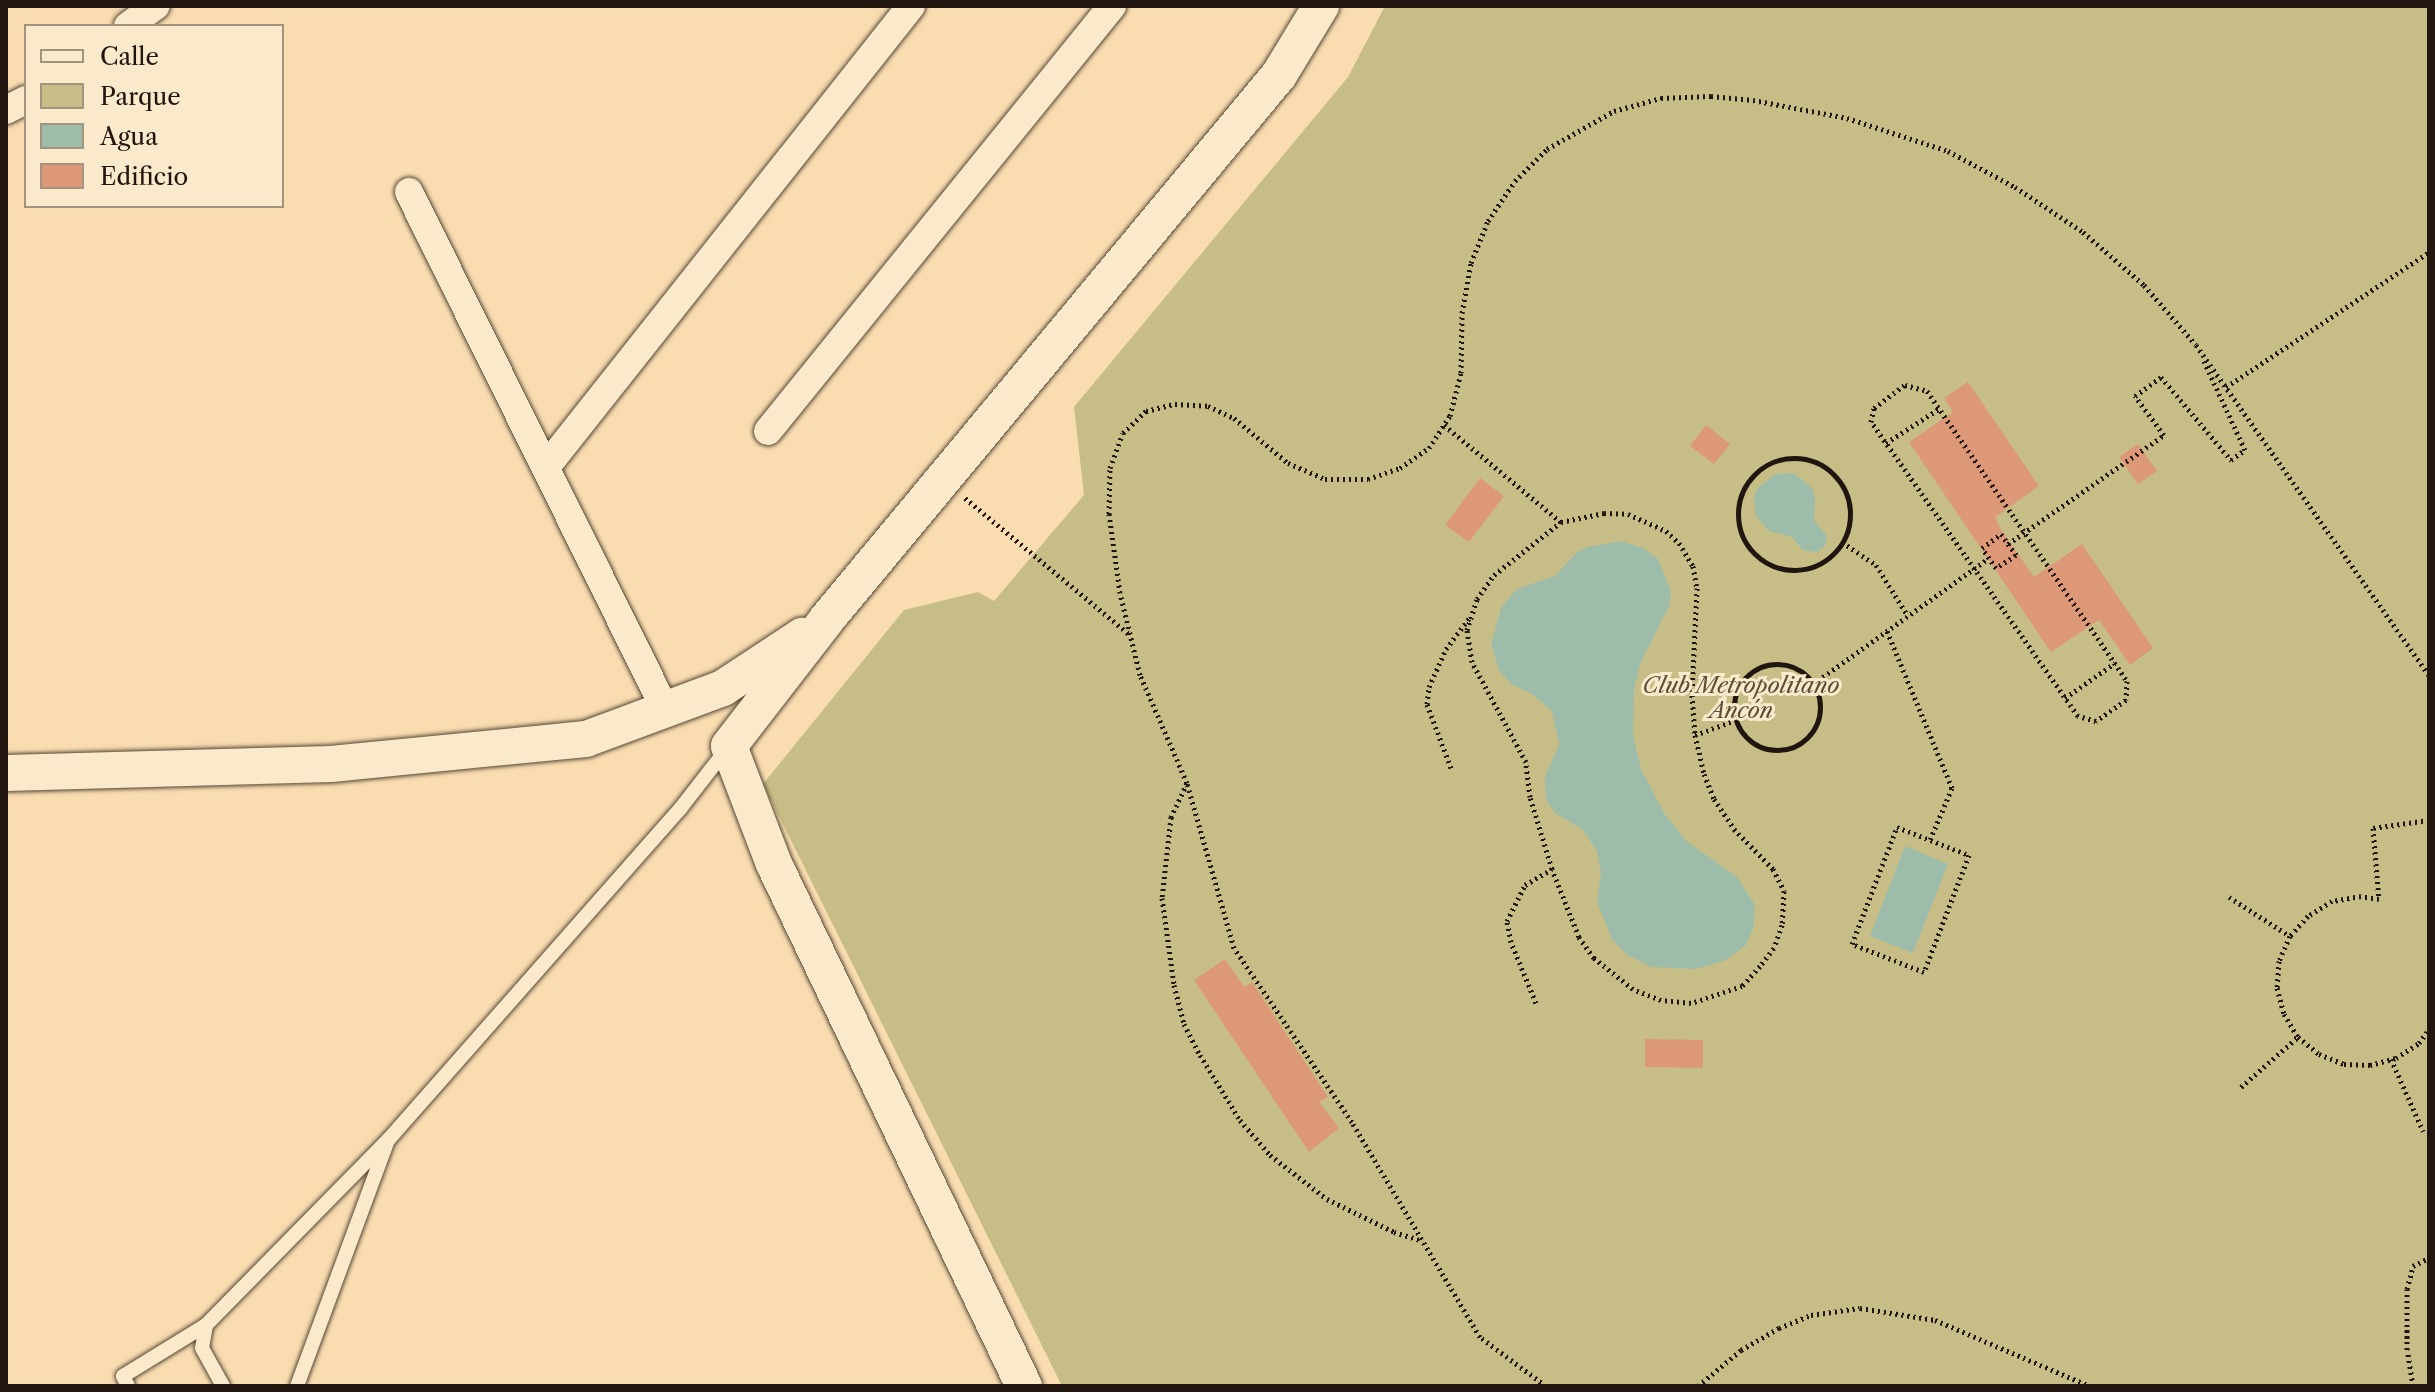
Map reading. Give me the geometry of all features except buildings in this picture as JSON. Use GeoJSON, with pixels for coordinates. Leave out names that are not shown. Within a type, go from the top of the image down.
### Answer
{"type":"FeatureCollection","features":[{"type":"Feature","properties":{"kind":"street"},"geometry":{"type":"LineString","coordinates":[[131,24],[156,6]]}},
{"type":"Feature","properties":{"kind":"street"},"geometry":{"type":"LineString","coordinates":[[546,467],[911,6]]}},
{"type":"Feature","properties":{"kind":"street"},"geometry":{"type":"LineString","coordinates":[[768,431],[1112,6]]}},
{"type":"Feature","properties":{"kind":"street"},"geometry":{"type":"LineString","coordinates":[[1024,1386],[774,864],[729,746],[827,619],[1279,75],[1321,6]]}},
{"type":"Feature","properties":{"kind":"street"},"geometry":{"type":"LineString","coordinates":[[6,110],[24,101]]}},
{"type":"Feature","properties":{"kind":"street"},"geometry":{"type":"LineString","coordinates":[[409,192],[665,709]]}},
{"type":"Feature","properties":{"kind":"street"},"geometry":{"type":"LineString","coordinates":[[6,773],[331,764],[586,739],[723,688],[827,619]]}},
{"type":"Feature","properties":{"kind":"lane"},"geometry":{"type":"LineString","coordinates":[[128,1386],[123,1376],[206,1325],[389,1139],[680,809],[729,746]]}},
{"type":"Feature","properties":{"kind":"lane"},"geometry":{"type":"LineString","coordinates":[[297,1386],[389,1139]]}},
{"type":"Feature","properties":{"kind":"lane"},"geometry":{"type":"LineString","coordinates":[[206,1325],[202,1348],[223,1386]]}},
{"type":"Feature","properties":{"kind":"path"},"geometry":{"type":"LineString","coordinates":[[1546,1386],[1480,1337],[1352,1122],[1234,948],[1187,783],[1140,675],[1120,593],[1109,514],[1110,468],[1123,433],[1146,411],[1175,404],[1208,406],[1234,418],[1288,463],[1325,479],[1368,479],[1400,468],[1429,448],[1450,416],[1461,373],[1462,313],[1471,263],[1488,221],[1508,191],[1547,149],[1614,111],[1661,98],[1711,96],[1753,100],[1847,118],[1948,151],[2015,187],[2083,232],[2169,311],[2429,675]]}},
{"type":"Feature","properties":{"kind":"path"},"geometry":{"type":"LineString","coordinates":[[2226,387],[2429,252]]}},
{"type":"Feature","properties":{"kind":"path"},"geometry":{"type":"LineString","coordinates":[[2008,544],[2164,435],[2135,396],[2161,377],[2231,460],[2245,450],[2198,348]]}},
{"type":"Feature","properties":{"kind":"path"},"geometry":{"type":"LineString","coordinates":[[1905,385],[1927,391],[1939,409],[2115,663],[2129,688],[2123,703],[2090,722],[2078,716],[2065,698],[1870,416],[1879,402],[1905,385]]}},
{"type":"Feature","properties":{"kind":"path"},"geometry":{"type":"LineString","coordinates":[[1886,443],[1939,409]]}},
{"type":"Feature","properties":{"kind":"path"},"geometry":{"type":"LineString","coordinates":[[1444,425],[1561,522]]}},
{"type":"Feature","properties":{"kind":"path"},"geometry":{"type":"LineString","coordinates":[[1790,458],[1810,460],[1827,469],[1840,483],[1848,500],[1850,520],[1842,542],[1833,555],[1819,565],[1801,570],[1767,564],[1743,539],[1739,504],[1745,488],[1756,474],[1772,463],[1790,458]]}},
{"type":"Feature","properties":{"kind":"path"},"geometry":{"type":"LineString","coordinates":[[943,480],[1131,636]]}},
{"type":"Feature","properties":{"kind":"path"},"geometry":{"type":"LineString","coordinates":[[1628,514],[1657,526],[1679,543],[1693,566],[1697,588],[1692,695],[1695,735],[1714,799],[1734,829],[1773,869],[1784,891],[1782,925],[1774,948],[1742,986],[1691,1003],[1661,1000],[1633,989],[1594,958],[1579,937],[1552,869],[1530,797],[1526,762],[1472,662],[1467,630],[1477,599],[1494,575],[1561,522],[1581,516],[1628,514]]}},
{"type":"Feature","properties":{"kind":"path"},"geometry":{"type":"LineString","coordinates":[[2001,534],[2016,555],[1996,568],[1989,558],[1982,548],[2001,534]]}},
{"type":"Feature","properties":{"kind":"path"},"geometry":{"type":"LineString","coordinates":[[1842,542],[1876,565],[1908,616]]}},
{"type":"Feature","properties":{"kind":"path"},"geometry":{"type":"LineString","coordinates":[[1813,684],[1989,558]]}},
{"type":"Feature","properties":{"kind":"path"},"geometry":{"type":"LineString","coordinates":[[1451,768],[1427,704],[1429,687],[1446,649],[1473,613]]}},
{"type":"Feature","properties":{"kind":"path"},"geometry":{"type":"LineString","coordinates":[[1887,631],[1952,788],[1930,840]]}},
{"type":"Feature","properties":{"kind":"path"},"geometry":{"type":"LineString","coordinates":[[2065,698],[2115,663]]}},
{"type":"Feature","properties":{"kind":"path"},"geometry":{"type":"LineString","coordinates":[[1782,664],[1795,668],[1813,684],[1820,701],[1814,728],[1793,747],[1765,748],[1752,742],[1736,720],[1737,692],[1755,670],[1782,664]]}},
{"type":"Feature","properties":{"kind":"path"},"geometry":{"type":"LineString","coordinates":[[1695,735],[1736,720]]}},
{"type":"Feature","properties":{"kind":"path"},"geometry":{"type":"LineString","coordinates":[[1187,783],[1171,817],[1162,898],[1174,985],[1184,1024],[1194,1044],[1240,1120],[1270,1155],[1327,1199],[1380,1226],[1424,1242]]}},
{"type":"Feature","properties":{"kind":"path"},"geometry":{"type":"LineString","coordinates":[[2429,820],[2373,828],[2379,899],[2361,896],[2332,901],[2308,916],[2290,936],[2279,961],[2277,988],[2284,1014],[2298,1037],[2319,1054],[2344,1064],[2370,1065],[2391,1059],[2419,1043],[2429,1029]]}},
{"type":"Feature","properties":{"kind":"path"},"geometry":{"type":"LineString","coordinates":[[1897,827],[1930,840],[1969,855],[1924,972],[1852,944],[1897,827]]}},
{"type":"Feature","properties":{"kind":"path"},"geometry":{"type":"LineString","coordinates":[[1536,1003],[1511,942],[1507,921],[1525,885],[1552,869]]}},
{"type":"Feature","properties":{"kind":"path"},"geometry":{"type":"LineString","coordinates":[[2229,897],[2290,936]]}},
{"type":"Feature","properties":{"kind":"path"},"geometry":{"type":"LineString","coordinates":[[2241,1087],[2298,1037]]}},
{"type":"Feature","properties":{"kind":"path"},"geometry":{"type":"LineString","coordinates":[[2391,1059],[2423,1131]]}},
{"type":"Feature","properties":{"kind":"path"},"geometry":{"type":"LineString","coordinates":[[2413,1386],[2407,1350],[2407,1289],[2413,1266],[2429,1258]]}},
{"type":"Feature","properties":{"kind":"path"},"geometry":{"type":"LineString","coordinates":[[1698,1386],[1741,1350],[1779,1328],[1811,1315],[1860,1308],[1935,1320],[2090,1386]]}},
{"type":"Feature","properties":{"kind":"green space","name":"Club Metropolitano Ancón"},"geometry":{"type":"Polygon","coordinates":[[[1385,6],[2429,6],[2429,1386],[1062,1386],[763,784],[904,610],[978,592],[994,601],[1084,495],[1074,407],[1348,77],[1385,6]]]}},
{"type":"Feature","properties":{"kind":"water"},"geometry":{"type":"Polygon","coordinates":[[[1795,474],[1812,488],[1814,520],[1827,536],[1825,546],[1817,552],[1803,550],[1792,537],[1769,531],[1756,516],[1754,497],[1758,488],[1774,475],[1795,474]]]}},
{"type":"Feature","properties":{"kind":"water"},"geometry":{"type":"Polygon","coordinates":[[[1621,541],[1643,548],[1658,559],[1671,591],[1669,606],[1640,664],[1634,690],[1633,734],[1641,769],[1664,813],[1686,841],[1737,877],[1755,905],[1754,925],[1746,945],[1726,960],[1696,969],[1651,967],[1626,954],[1612,939],[1597,902],[1601,874],[1597,851],[1583,830],[1555,813],[1546,799],[1545,777],[1559,744],[1552,711],[1532,694],[1511,684],[1499,670],[1491,644],[1501,608],[1517,589],[1555,576],[1577,552],[1621,541]]]}},
{"type":"Feature","properties":{"kind":"water"},"geometry":{"type":"Polygon","coordinates":[[[1905,846],[1948,864],[1913,953],[1870,936],[1905,846]]]}}]}
